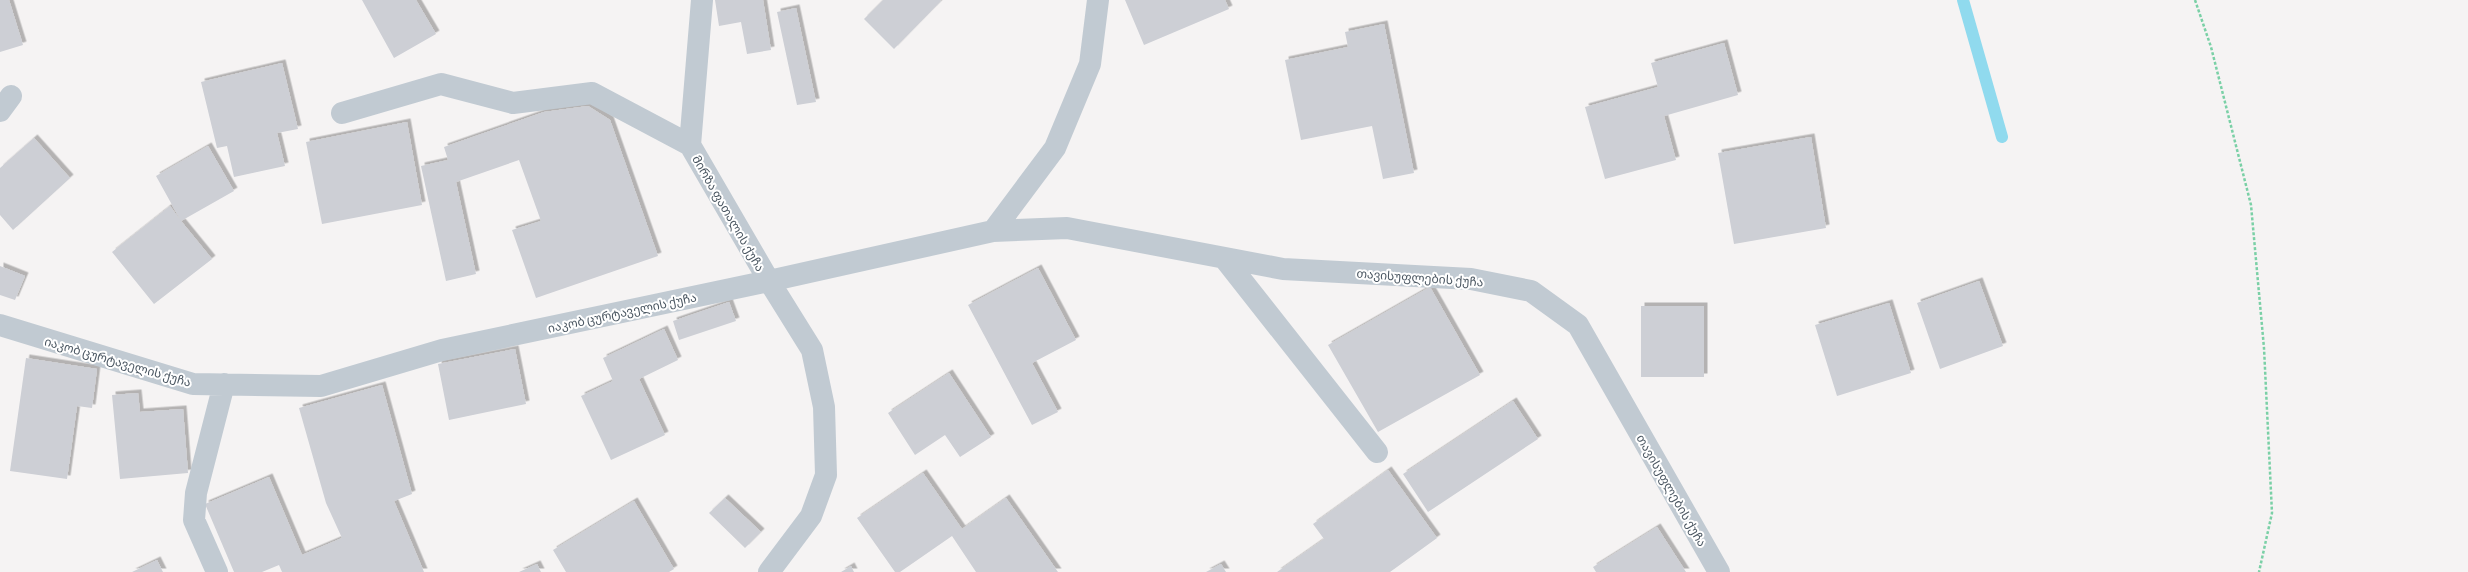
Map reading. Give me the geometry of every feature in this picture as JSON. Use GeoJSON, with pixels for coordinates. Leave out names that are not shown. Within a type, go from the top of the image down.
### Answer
{"type":"FeatureCollection","features":[{"type":"Feature","properties":{"kind":"street","name":"მირზა ფათალის ქუჩა"},"geometry":{"type":"LineString","coordinates":[[702,0],[690,145],[769,282],[812,350],[824,407],[826,475],[811,516],[769,572]]}},
{"type":"Feature","properties":{"kind":"street"},"geometry":{"type":"LineString","coordinates":[[993,231],[1055,148],[1090,64],[1098,0]]}},
{"type":"Feature","properties":{"kind":"street"},"geometry":{"type":"LineString","coordinates":[[342,113],[440,84],[513,103],[592,93],[690,145]]}},
{"type":"Feature","properties":{"kind":"street","name":"თავისუფლების ქუჩა"},"geometry":{"type":"LineString","coordinates":[[993,231],[1067,228],[1283,268],[1471,279],[1531,290],[1578,326],[1719,572]]}},
{"type":"Feature","properties":{"kind":"street","name":"იაკობ ცურტაველის ქუჩა"},"geometry":{"type":"LineString","coordinates":[[0,326],[192,384],[321,386],[442,350],[769,282],[993,231]]}},
{"type":"Feature","properties":{"kind":"street"},"geometry":{"type":"LineString","coordinates":[[1224,258],[1377,452]]}},
{"type":"Feature","properties":{"kind":"street"},"geometry":{"type":"LineString","coordinates":[[217,572],[194,520],[196,493],[224,384]]}},
{"type":"Feature","properties":{"kind":"path"},"geometry":{"type":"LineString","coordinates":[[2195,0],[2211,47],[2251,205],[2264,348],[2272,513],[2259,572]]}},
{"type":"Feature","properties":{"kind":"building"},"geometry":{"type":"Polygon","coordinates":[[[0,0],[9,0],[23,45],[0,52],[0,0]]]}},
{"type":"Feature","properties":{"kind":"building"},"geometry":{"type":"Polygon","coordinates":[[[362,0],[416,0],[436,34],[394,58],[362,0]]]}},
{"type":"Feature","properties":{"kind":"building"},"geometry":{"type":"Polygon","coordinates":[[[715,0],[763,0],[771,50],[747,54],[741,22],[719,26],[715,0]]]}},
{"type":"Feature","properties":{"kind":"building"},"geometry":{"type":"Polygon","coordinates":[[[883,0],[941,1],[894,49],[864,19],[883,0]]]}},
{"type":"Feature","properties":{"kind":"building"},"geometry":{"type":"Polygon","coordinates":[[[1125,0],[1225,0],[1229,9],[1144,45],[1125,0]]]}},
{"type":"Feature","properties":{"kind":"building"},"geometry":{"type":"Polygon","coordinates":[[[796,8],[816,102],[797,105],[777,12],[796,8]]]}},
{"type":"Feature","properties":{"kind":"building"},"geometry":{"type":"Polygon","coordinates":[[[1384,24],[1414,173],[1383,179],[1372,126],[1301,140],[1285,60],[1348,47],[1345,32],[1384,24]]]}},
{"type":"Feature","properties":{"kind":"building"},"geometry":{"type":"Polygon","coordinates":[[[1724,43],[1738,95],[1664,116],[1676,160],[1605,179],[1585,107],[1658,87],[1651,63],[1724,43]]]}},
{"type":"Feature","properties":{"kind":"building"},"geometry":{"type":"Polygon","coordinates":[[[282,63],[298,129],[277,133],[285,166],[234,177],[227,146],[217,148],[201,82],[282,63]]]}},
{"type":"Feature","properties":{"kind":"building"},"geometry":{"type":"Polygon","coordinates":[[[588,106],[610,120],[658,256],[536,298],[512,230],[541,221],[519,160],[456,182],[476,274],[446,281],[421,166],[448,160],[444,147],[544,112],[588,106]]]}},
{"type":"Feature","properties":{"kind":"building"},"geometry":{"type":"Polygon","coordinates":[[[407,122],[422,205],[322,224],[306,142],[407,122]]]}},
{"type":"Feature","properties":{"kind":"building"},"geometry":{"type":"Polygon","coordinates":[[[1811,137],[1826,228],[1734,244],[1718,153],[1811,137]]]}},
{"type":"Feature","properties":{"kind":"building"},"geometry":{"type":"Polygon","coordinates":[[[34,138],[70,178],[13,230],[0,215],[0,168],[34,138]]]}},
{"type":"Feature","properties":{"kind":"building"},"geometry":{"type":"Polygon","coordinates":[[[208,146],[234,191],[181,221],[156,176],[208,146]]]}},
{"type":"Feature","properties":{"kind":"building"},"geometry":{"type":"Polygon","coordinates":[[[170,206],[212,259],[154,304],[112,252],[170,206]]]}},
{"type":"Feature","properties":{"kind":"building"},"geometry":{"type":"Polygon","coordinates":[[[0,266],[25,276],[15,300],[0,295],[0,266]]]}},
{"type":"Feature","properties":{"kind":"building"},"geometry":{"type":"Polygon","coordinates":[[[1038,268],[1076,340],[1032,363],[1058,412],[1032,425],[968,305],[1038,268]]]}},
{"type":"Feature","properties":{"kind":"building"},"geometry":{"type":"Polygon","coordinates":[[[1979,281],[2003,346],[1940,369],[1917,303],[1979,281]]]}},
{"type":"Feature","properties":{"kind":"building"},"geometry":{"type":"Polygon","coordinates":[[[1430,287],[1480,375],[1378,432],[1328,345],[1430,287]]]}},
{"type":"Feature","properties":{"kind":"building"},"geometry":{"type":"Polygon","coordinates":[[[729,302],[736,321],[679,340],[673,321],[729,302]]]}},
{"type":"Feature","properties":{"kind":"building"},"geometry":{"type":"Polygon","coordinates":[[[1889,303],[1911,373],[1837,396],[1815,325],[1889,303]]]}},
{"type":"Feature","properties":{"kind":"building"},"geometry":{"type":"Polygon","coordinates":[[[1641,306],[1704,306],[1704,377],[1641,377],[1641,306]]]}},
{"type":"Feature","properties":{"kind":"building"},"geometry":{"type":"Polygon","coordinates":[[[664,329],[678,360],[639,379],[665,435],[611,460],[581,396],[613,381],[603,358],[664,329]]]}},
{"type":"Feature","properties":{"kind":"building"},"geometry":{"type":"Polygon","coordinates":[[[515,349],[526,404],[449,420],[438,364],[515,349]]]}},
{"type":"Feature","properties":{"kind":"building"},"geometry":{"type":"Polygon","coordinates":[[[26,358],[97,369],[92,408],[77,406],[67,479],[10,471],[26,358]]]}},
{"type":"Feature","properties":{"kind":"building"},"geometry":{"type":"Polygon","coordinates":[[[949,373],[991,437],[960,457],[945,435],[915,455],[888,413],[949,373]]]}},
{"type":"Feature","properties":{"kind":"building"},"geometry":{"type":"Polygon","coordinates":[[[382,385],[412,494],[394,501],[424,572],[282,572],[279,565],[262,572],[234,572],[205,504],[269,477],[302,555],[342,538],[326,503],[299,408],[382,385]]]}},
{"type":"Feature","properties":{"kind":"building"},"geometry":{"type":"Polygon","coordinates":[[[138,393],[140,412],[183,409],[188,473],[120,479],[112,395],[138,393]]]}},
{"type":"Feature","properties":{"kind":"building"},"geometry":{"type":"Polygon","coordinates":[[[1513,401],[1538,439],[1428,512],[1403,474],[1513,401]]]}},
{"type":"Feature","properties":{"kind":"building"},"geometry":{"type":"Polygon","coordinates":[[[1388,470],[1437,538],[1390,572],[1277,572],[1324,539],[1313,524],[1388,470]]]}},
{"type":"Feature","properties":{"kind":"building"},"geometry":{"type":"Polygon","coordinates":[[[923,473],[962,529],[1006,498],[1058,572],[976,572],[952,536],[900,572],[895,572],[857,518],[923,473]]]}},
{"type":"Feature","properties":{"kind":"building"},"geometry":{"type":"Polygon","coordinates":[[[725,498],[761,532],[745,548],[709,513],[725,498]]]}},
{"type":"Feature","properties":{"kind":"building"},"geometry":{"type":"Polygon","coordinates":[[[634,501],[674,569],[669,572],[566,572],[553,550],[634,501]]]}},
{"type":"Feature","properties":{"kind":"building"},"geometry":{"type":"Polygon","coordinates":[[[1657,527],[1686,572],[1596,572],[1593,567],[1657,527]]]}},
{"type":"Feature","properties":{"kind":"building"},"geometry":{"type":"Polygon","coordinates":[[[157,560],[163,572],[132,572],[157,560]]]}},
{"type":"Feature","properties":{"kind":"building"},"geometry":{"type":"Polygon","coordinates":[[[537,564],[541,572],[519,572],[537,564]]]}},
{"type":"Feature","properties":{"kind":"building"},"geometry":{"type":"Polygon","coordinates":[[[1221,564],[1226,572],[1206,572],[1221,564]]]}},
{"type":"Feature","properties":{"kind":"building"},"geometry":{"type":"Polygon","coordinates":[[[851,566],[854,572],[841,572],[851,566]]]}},
{"type":"Feature","properties":{"kind":"waterway"},"geometry":{"type":"LineString","coordinates":[[1963,0],[2002,137]]}}]}
